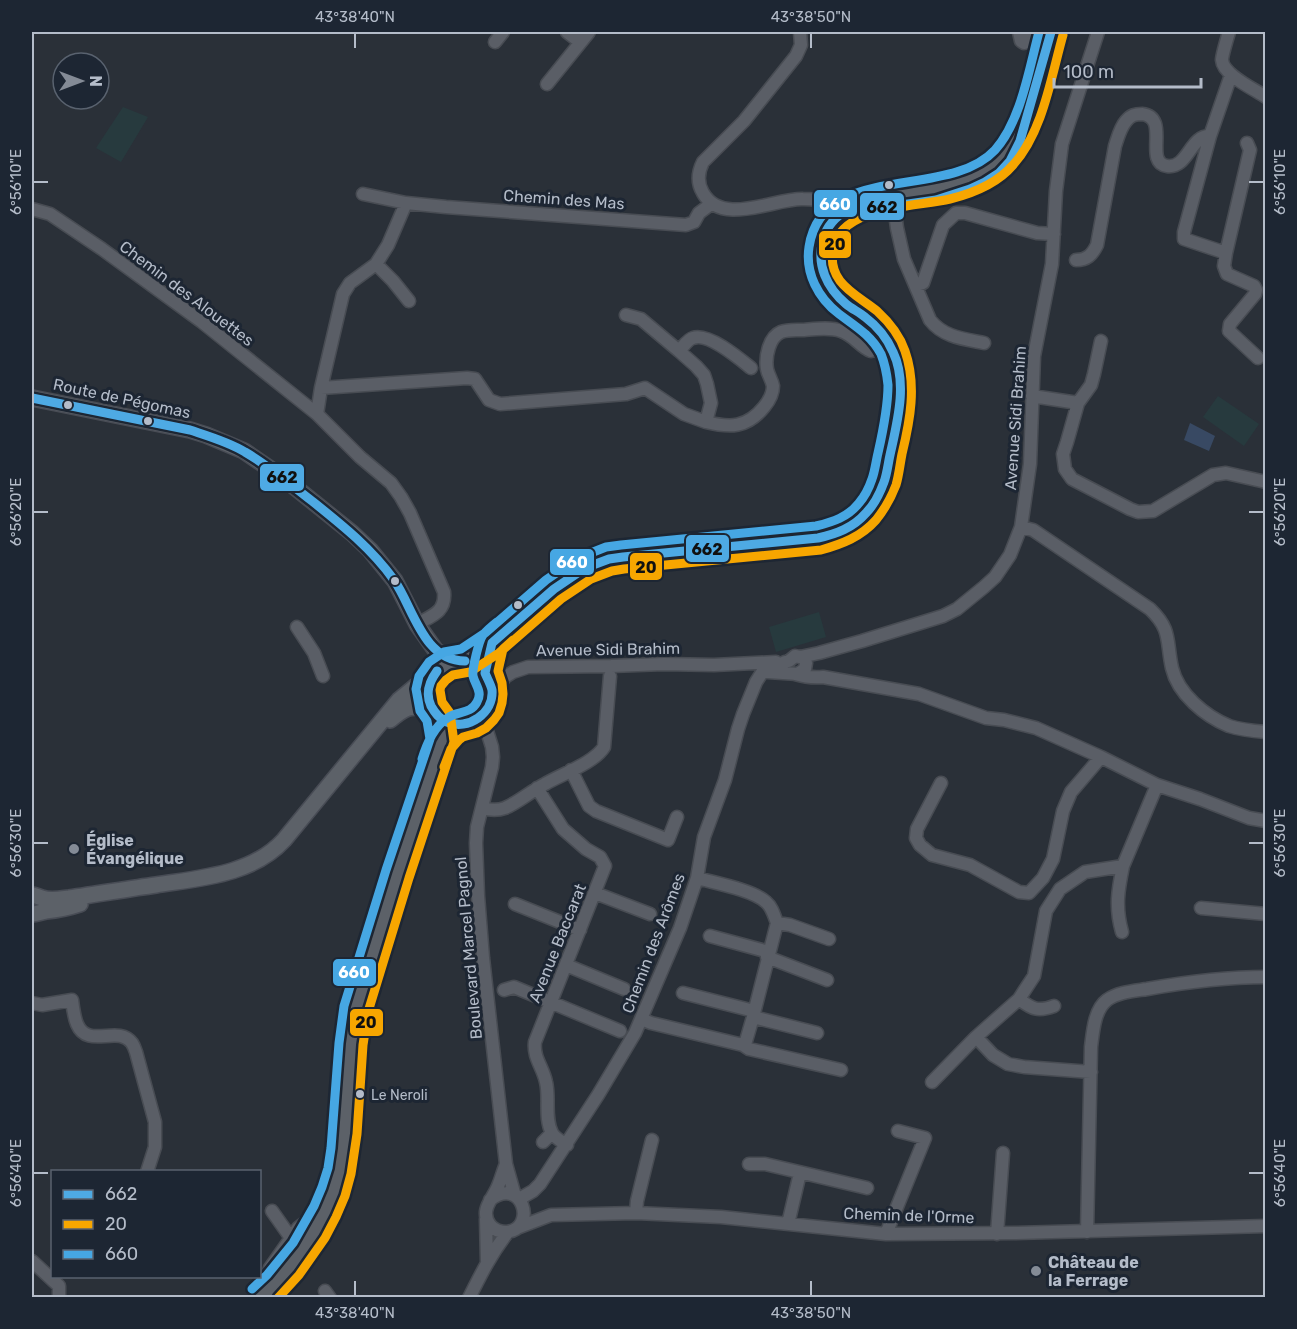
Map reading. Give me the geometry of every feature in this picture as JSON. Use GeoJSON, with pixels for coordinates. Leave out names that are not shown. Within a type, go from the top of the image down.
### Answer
{"type":"FeatureCollection","features":[{"type":"Feature","properties":{"kind":"main road"},"geometry":{"type":"LineString","coordinates":[[847,210],[894,206],[951,196],[975,187],[999,173],[1018,147],[1024,134],[1051,32]]}},
{"type":"Feature","properties":{"kind":"main road"},"geometry":{"type":"LineString","coordinates":[[35,901],[55,900],[218,875],[254,863],[280,845],[399,700],[449,663],[461,661],[492,643],[554,589],[585,568],[609,559],[623,557],[818,538],[842,532],[867,514],[885,480],[899,398],[899,369],[881,333],[860,313],[845,304],[826,284],[820,262],[826,232],[832,223],[847,210],[860,204],[946,188],[971,180],[993,168],[1014,144],[1027,119]]}},
{"type":"Feature","properties":{"kind":"main road"},"geometry":{"type":"LineString","coordinates":[[894,206],[896,201],[933,194],[946,188]]}},
{"type":"Feature","properties":{"kind":"main road","name":"Route de Pégomas"},"geometry":{"type":"LineString","coordinates":[[32,398],[190,430],[244,452],[286,480],[370,550],[395,581],[417,624],[436,651]]}},
{"type":"Feature","properties":{"kind":"main road"},"geometry":{"type":"LineString","coordinates":[[486,675],[492,643]]}},
{"type":"Feature","properties":{"kind":"main road"},"geometry":{"type":"LineString","coordinates":[[261,1297],[279,1280],[308,1243],[337,1179],[343,1152],[355,1012],[362,983],[442,740],[428,689],[434,676],[436,651],[476,665],[486,675],[492,695],[484,713],[478,719],[464,724],[442,740]]}},
{"type":"Feature","properties":{"kind":"main road"},"geometry":{"type":"LineString","coordinates":[[367,739],[403,709],[409,707],[434,711],[444,721],[464,724]]}},
{"type":"Feature","properties":{"kind":"street"},"geometry":{"type":"LineString","coordinates":[[495,42],[503,32]]}},
{"type":"Feature","properties":{"kind":"street"},"geometry":{"type":"LineString","coordinates":[[567,32],[580,42]]}},
{"type":"Feature","properties":{"kind":"street"},"geometry":{"type":"LineString","coordinates":[[548,84],[589,32]]}},
{"type":"Feature","properties":{"kind":"street"},"geometry":{"type":"LineString","coordinates":[[800,32],[801,45],[796,56],[744,121],[703,162],[699,170],[700,188],[711,204],[717,207],[744,209],[802,199],[840,203],[847,210]]}},
{"type":"Feature","properties":{"kind":"street"},"geometry":{"type":"LineString","coordinates":[[1018,32],[1024,43],[1027,42],[1030,32]]}},
{"type":"Feature","properties":{"kind":"street","name":"Avenue Sidi Brahim"},"geometry":{"type":"LineString","coordinates":[[714,665],[763,671],[796,665],[819,653],[927,622],[957,609],[995,577],[1004,566],[1021,527],[1030,464],[1034,356],[1052,264],[1056,191],[1062,144],[1098,32]]}},
{"type":"Feature","properties":{"kind":"street"},"geometry":{"type":"LineString","coordinates":[[1228,32],[1222,62],[1225,69],[1266,97]]}},
{"type":"Feature","properties":{"kind":"street"},"geometry":{"type":"LineString","coordinates":[[1226,253],[1184,239],[1184,232],[1210,136],[1231,75]]}},
{"type":"Feature","properties":{"kind":"street"},"geometry":{"type":"LineString","coordinates":[[1253,88],[1266,81]]}},
{"type":"Feature","properties":{"kind":"street"},"geometry":{"type":"LineString","coordinates":[[1076,260],[1089,257],[1097,244],[1115,146],[1120,130],[1129,118],[1140,114],[1152,118],[1156,130],[1157,158],[1162,165],[1177,164],[1199,139],[1210,136]]}},
{"type":"Feature","properties":{"kind":"street"},"geometry":{"type":"LineString","coordinates":[[1247,143],[1250,150],[1224,266],[1227,274],[1254,286],[1256,290],[1230,324],[1229,331],[1258,358]]}},
{"type":"Feature","properties":{"kind":"street","name":"Chemin des Mas"},"geometry":{"type":"LineString","coordinates":[[363,194],[406,203],[457,208],[686,225],[694,222],[699,213],[711,204]]}},
{"type":"Feature","properties":{"kind":"street"},"geometry":{"type":"LineString","coordinates":[[406,203],[388,245],[376,264],[350,283],[343,294],[317,414],[360,457],[391,483],[410,513],[444,592],[445,600],[443,607],[437,613],[417,624]]}},
{"type":"Feature","properties":{"kind":"street"},"geometry":{"type":"LineString","coordinates":[[894,206],[904,259],[930,320],[934,326],[947,334],[984,343]]}},
{"type":"Feature","properties":{"kind":"street","name":"Chemin des Alouettes"},"geometry":{"type":"LineString","coordinates":[[32,209],[50,214],[102,249],[202,322],[317,414]]}},
{"type":"Feature","properties":{"kind":"street"},"geometry":{"type":"LineString","coordinates":[[916,285],[923,283],[943,225],[956,213],[965,213],[1037,233],[1054,234]]}},
{"type":"Feature","properties":{"kind":"street"},"geometry":{"type":"LineString","coordinates":[[376,264],[409,301]]}},
{"type":"Feature","properties":{"kind":"street"},"geometry":{"type":"LineString","coordinates":[[860,313],[861,329],[882,355],[895,357]]}},
{"type":"Feature","properties":{"kind":"street"},"geometry":{"type":"LineString","coordinates":[[626,315],[641,319],[704,375],[711,403],[706,422]]}},
{"type":"Feature","properties":{"kind":"street"},"geometry":{"type":"LineString","coordinates":[[321,388],[467,378],[475,379],[489,400],[500,404],[626,394],[645,388],[684,414],[722,426],[733,426],[747,423],[769,402],[773,387],[767,372],[767,353],[775,336],[782,332],[834,329],[844,331],[868,350],[878,348]]}},
{"type":"Feature","properties":{"kind":"street"},"geometry":{"type":"LineString","coordinates":[[679,351],[691,338],[698,337],[721,346],[751,368]]}},
{"type":"Feature","properties":{"kind":"street"},"geometry":{"type":"LineString","coordinates":[[1101,341],[1094,374],[1090,385],[1078,403],[1064,454],[1065,469],[1072,479],[1138,512],[1153,511],[1219,473],[1266,482]]}},
{"type":"Feature","properties":{"kind":"street"},"geometry":{"type":"LineString","coordinates":[[1032,396],[1078,403]]}},
{"type":"Feature","properties":{"kind":"street"},"geometry":{"type":"LineString","coordinates":[[1021,527],[1033,530],[1150,609],[1159,618],[1168,638],[1173,671],[1178,682],[1194,703],[1217,720],[1230,726],[1266,732]]}},
{"type":"Feature","properties":{"kind":"street"},"geometry":{"type":"LineString","coordinates":[[297,627],[314,653],[323,676]]}},
{"type":"Feature","properties":{"kind":"street","name":"Avenue Sidi Brahim"},"geometry":{"type":"LineString","coordinates":[[486,675],[505,677],[528,667],[664,664],[796,665]]}},
{"type":"Feature","properties":{"kind":"street"},"geometry":{"type":"LineString","coordinates":[[796,665],[823,677],[919,694],[986,718],[1036,728],[1157,785],[1249,818],[1266,821]]}},
{"type":"Feature","properties":{"kind":"street","name":"Chemin des Arômes"},"geometry":{"type":"LineString","coordinates":[[519,1200],[540,1184],[567,1145],[627,1048],[641,1019],[680,928],[697,878],[704,837],[725,780],[738,729],[756,682],[763,671]]}},
{"type":"Feature","properties":{"kind":"street"},"geometry":{"type":"LineString","coordinates":[[482,808],[498,810],[506,807],[600,753],[604,747],[610,676]]}},
{"type":"Feature","properties":{"kind":"street"},"geometry":{"type":"LineString","coordinates":[[492,695],[505,677]]}},
{"type":"Feature","properties":{"kind":"street","name":"Boulevard Marcel Pagnol"},"geometry":{"type":"LineString","coordinates":[[484,713],[493,757],[477,826],[478,896],[506,1164],[519,1200]]}},
{"type":"Feature","properties":{"kind":"street"},"geometry":{"type":"LineString","coordinates":[[464,724],[487,731]]}},
{"type":"Feature","properties":{"kind":"street"},"geometry":{"type":"LineString","coordinates":[[941,783],[917,829],[916,838],[920,845],[932,855],[970,865],[1019,892],[1029,893],[1043,878],[1053,859],[1063,811],[1071,792],[1101,757]]}},
{"type":"Feature","properties":{"kind":"street"},"geometry":{"type":"LineString","coordinates":[[572,770],[589,806],[596,811],[668,840],[677,818]]}},
{"type":"Feature","properties":{"kind":"street"},"geometry":{"type":"LineString","coordinates":[[1122,932],[1118,917],[1118,896],[1123,866],[1157,785]]}},
{"type":"Feature","properties":{"kind":"street","name":"Avenue Baccarat"},"geometry":{"type":"LineString","coordinates":[[537,788],[563,829],[586,849],[600,857],[605,866],[535,1047],[535,1058],[543,1071],[548,1090],[547,1138],[556,1138],[567,1145]]}},
{"type":"Feature","properties":{"kind":"street"},"geometry":{"type":"LineString","coordinates":[[932,1082],[976,1037],[1018,999],[1034,976],[1046,911],[1060,889],[1085,872],[1123,866]]}},
{"type":"Feature","properties":{"kind":"street"},"geometry":{"type":"LineString","coordinates":[[697,878],[756,895],[766,902],[777,922],[746,1041],[742,1045]]}},
{"type":"Feature","properties":{"kind":"street"},"geometry":{"type":"LineString","coordinates":[[595,893],[650,914]]}},
{"type":"Feature","properties":{"kind":"street"},"geometry":{"type":"LineString","coordinates":[[515,904],[580,930]]}},
{"type":"Feature","properties":{"kind":"street"},"geometry":{"type":"LineString","coordinates":[[1201,908],[1266,914]]}},
{"type":"Feature","properties":{"kind":"street"},"geometry":{"type":"LineString","coordinates":[[777,922],[829,939]]}},
{"type":"Feature","properties":{"kind":"street"},"geometry":{"type":"LineString","coordinates":[[710,936],[768,954],[827,980]]}},
{"type":"Feature","properties":{"kind":"street"},"geometry":{"type":"LineString","coordinates":[[566,965],[624,989]]}},
{"type":"Feature","properties":{"kind":"street"},"geometry":{"type":"LineString","coordinates":[[1087,1232],[1091,1047],[1099,1011],[1107,1000],[1123,993],[1181,983],[1266,977]]}},
{"type":"Feature","properties":{"kind":"street"},"geometry":{"type":"LineString","coordinates":[[504,990],[514,987],[620,1030]]}},
{"type":"Feature","properties":{"kind":"street"},"geometry":{"type":"LineString","coordinates":[[683,993],[818,1033]]}},
{"type":"Feature","properties":{"kind":"street"},"geometry":{"type":"LineString","coordinates":[[1018,999],[1030,1008],[1044,1010],[1054,1006]]}},
{"type":"Feature","properties":{"kind":"street"},"geometry":{"type":"LineString","coordinates":[[32,1003],[42,1005],[72,1000],[76,1024],[86,1035],[89,1037],[122,1036],[131,1042],[136,1052],[155,1122],[155,1147],[148,1170]]}},
{"type":"Feature","properties":{"kind":"street"},"geometry":{"type":"LineString","coordinates":[[641,1019],[742,1045],[749,1049],[841,1070]]}},
{"type":"Feature","properties":{"kind":"street"},"geometry":{"type":"LineString","coordinates":[[976,1037],[993,1055],[1008,1064],[1091,1072]]}},
{"type":"Feature","properties":{"kind":"street"},"geometry":{"type":"LineString","coordinates":[[886,1234],[925,1138],[898,1131]]}},
{"type":"Feature","properties":{"kind":"street"},"geometry":{"type":"LineString","coordinates":[[636,1213],[652,1140]]}},
{"type":"Feature","properties":{"kind":"street"},"geometry":{"type":"LineString","coordinates":[[997,1234],[1003,1153]]}},
{"type":"Feature","properties":{"kind":"street","name":"Boulevard Marcel Pagnol"},"geometry":{"type":"LineString","coordinates":[[490,1200],[497,1189],[506,1164]]}},
{"type":"Feature","properties":{"kind":"street"},"geometry":{"type":"LineString","coordinates":[[749,1164],[765,1164],[867,1188]]}},
{"type":"Feature","properties":{"kind":"street"},"geometry":{"type":"LineString","coordinates":[[788,1224],[800,1173]]}},
{"type":"Feature","properties":{"kind":"street"},"geometry":{"type":"LineString","coordinates":[[469,1298],[487,1261],[524,1217],[524,1210],[519,1200],[503,1193],[490,1200],[486,1211],[487,1261]]}},
{"type":"Feature","properties":{"kind":"street","name":"Chemin de l'Orme"},"geometry":{"type":"LineString","coordinates":[[519,1200],[551,1215]]}},
{"type":"Feature","properties":{"kind":"street"},"geometry":{"type":"LineString","coordinates":[[272,1211],[291,1238]]}},
{"type":"Feature","properties":{"kind":"street","name":"Chemin de l'Orme"},"geometry":{"type":"LineString","coordinates":[[512,1230],[551,1215],[636,1213],[721,1217],[886,1234],[997,1234],[1266,1226]]}},
{"type":"Feature","properties":{"kind":"street"},"geometry":{"type":"LineString","coordinates":[[261,1297],[270,1268],[298,1228],[323,1214]]}},
{"type":"Feature","properties":{"kind":"street"},"geometry":{"type":"LineString","coordinates":[[486,1217],[496,1230],[512,1230]]}},
{"type":"Feature","properties":{"kind":"street"},"geometry":{"type":"LineString","coordinates":[[32,1262],[60,1287]]}},
{"type":"Feature","properties":{"kind":"green space"},"geometry":{"type":"Polygon","coordinates":[[[123,107],[148,117],[121,162],[96,148],[123,107]]]}},
{"type":"Feature","properties":{"kind":"green space"},"geometry":{"type":"Polygon","coordinates":[[[1218,396],[1259,424],[1244,446],[1203,417],[1218,396]]]}},
{"type":"Feature","properties":{"kind":"green space"},"geometry":{"type":"Polygon","coordinates":[[[819,612],[826,637],[776,652],[769,627],[819,612]]]}},
{"type":"Feature","properties":{"kind":"water"},"geometry":{"type":"Polygon","coordinates":[[[1190,423],[1215,436],[1209,451],[1184,440],[1190,423]]]}},
{"type":"Feature","properties":{"kind":"waterway"},"geometry":{"type":"LineString","coordinates":[[90,32],[125,32]]}},
{"type":"Feature","properties":{"kind":"transit line","name":"660"},"geometry":{"type":"LineString","coordinates":[[252,1289],[267,1275],[293,1243],[314,1206],[328,1168],[344,1006],[430,739],[427,721],[420,711],[416,689],[419,676],[429,662],[444,652],[461,649],[485,633],[546,580],[578,558],[606,547],[816,526],[840,518],[855,508],[867,492],[874,473],[886,411],[888,381],[884,362],[877,347],[862,331],[832,308],[819,293],[811,275],[809,247],[819,220],[837,202],[861,192],[948,174],[974,165],[995,150],[1004,138],[1018,110],[1039,32]]}},
{"type":"Feature","properties":{"kind":"transit line","name":"662"},"geometry":{"type":"LineString","coordinates":[[485,673],[492,643],[554,589],[585,568],[609,559],[623,557],[818,538],[850,526],[869,510],[879,495],[886,476],[900,403],[900,377],[893,352],[881,333],[833,291],[822,267],[821,249],[824,235],[836,218],[849,210],[936,200],[970,189],[999,173],[1010,161],[1020,141],[1051,32]]}},
{"type":"Feature","properties":{"kind":"transit line","name":"20"},"geometry":{"type":"LineString","coordinates":[[278,1298],[299,1275],[325,1238],[345,1196],[351,1174],[368,1012],[454,742],[450,713],[442,702],[441,686],[453,675],[470,672],[499,653],[561,599],[591,579],[624,569],[821,550],[851,539],[876,520],[890,499],[897,481],[910,416],[909,364],[900,340],[886,320],[852,293],[839,279],[834,271],[833,249],[839,235],[850,224],[865,216],[882,210],[959,197],[984,187],[1007,172],[1023,152],[1039,120],[1063,35]]}},
{"type":"Feature","properties":{"kind":"transit line","name":"662"},"geometry":{"type":"LineString","coordinates":[[32,398],[190,430],[225,442],[245,452],[287,482],[356,538],[394,580],[429,642],[451,659],[465,661]]}},
{"type":"Feature","properties":{"kind":"transit line","name":"660"},"geometry":{"type":"LineString","coordinates":[[422,759],[439,725],[453,715],[471,709],[477,702],[479,692],[473,676],[476,655],[483,635],[497,622]]}},
{"type":"Feature","properties":{"kind":"transit line","name":"20"},"geometry":{"type":"LineString","coordinates":[[444,767],[451,749],[459,740],[486,728],[499,713],[503,694],[498,671],[503,649],[513,640]]}},
{"type":"Feature","properties":{"kind":"transit line","name":"662"},"geometry":{"type":"LineString","coordinates":[[437,671],[429,688],[429,701],[439,717],[455,724],[471,722],[484,713],[489,706],[492,690],[485,673]]}},
{"type":"Feature","properties":{"kind":"place","name":"Église Évangélique"},"geometry":{"type":"Point","coordinates":[74,849]}},
{"type":"Feature","properties":{"kind":"place","name":"Le Neroli"},"geometry":{"type":"Point","coordinates":[360,1094]}},
{"type":"Feature","properties":{"kind":"place","name":"Château de la Ferrage"},"geometry":{"type":"Point","coordinates":[1036,1271]}}]}
